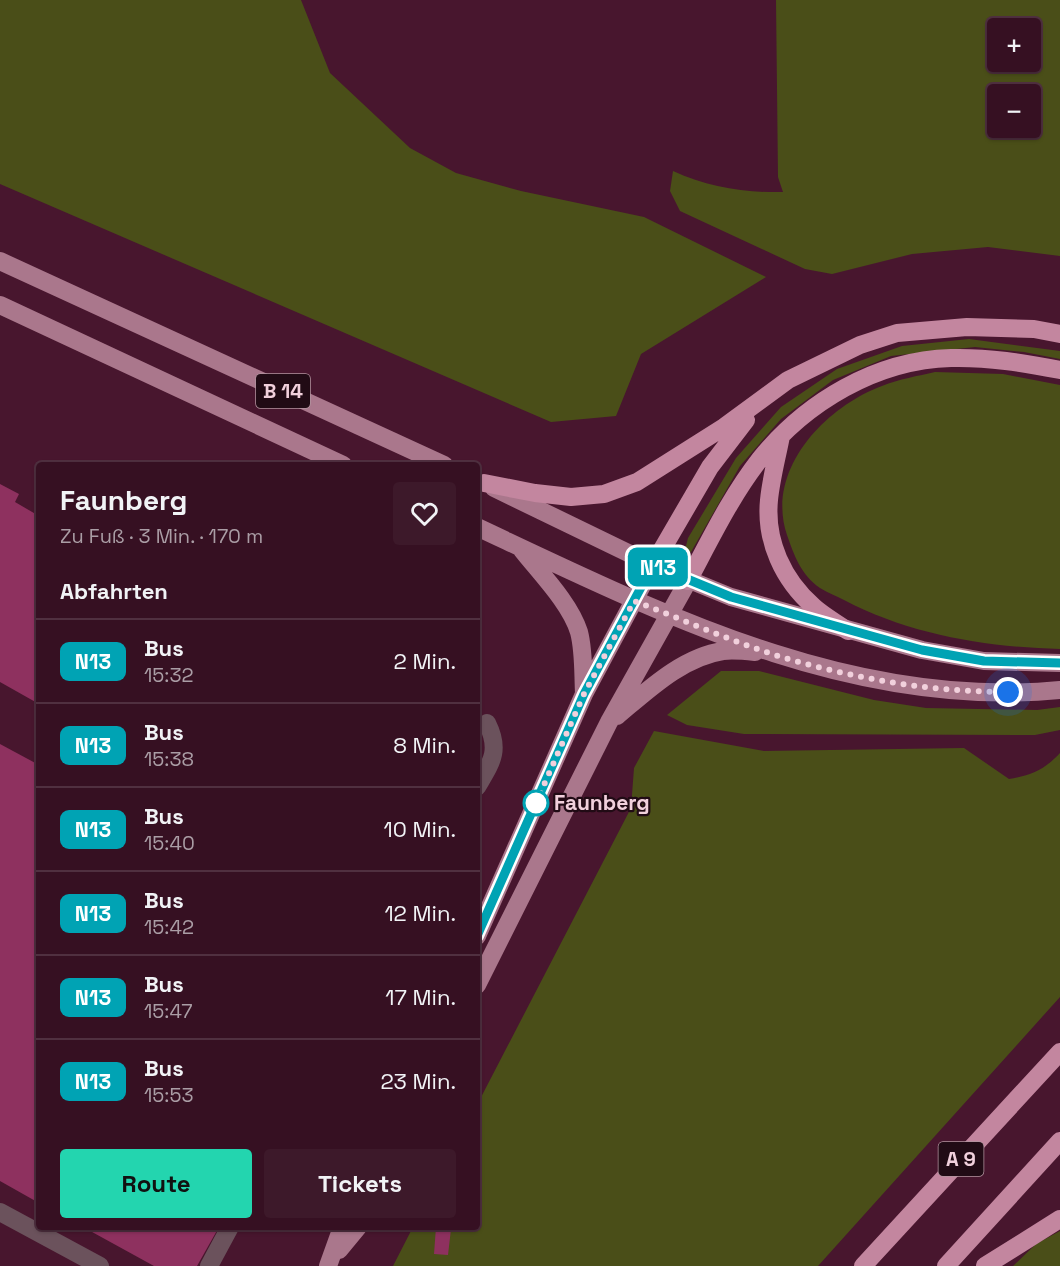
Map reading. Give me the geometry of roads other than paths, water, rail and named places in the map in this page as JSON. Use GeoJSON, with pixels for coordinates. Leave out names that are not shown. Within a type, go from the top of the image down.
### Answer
{"type":"FeatureCollection","features":[{"type":"Feature","properties":{"kind":"highway"},"geometry":{"type":"LineString","coordinates":[[481,482],[535,493],[571,497],[604,494],[637,483],[674,461],[763,400],[788,380],[860,345],[897,333],[967,327],[1034,329],[1060,334]]}},
{"type":"Feature","properties":{"kind":"highway"},"geometry":{"type":"LineString","coordinates":[[688,581],[739,489],[760,460],[800,418],[834,393],[873,375],[916,363],[951,358],[1009,361],[1060,370]]}},
{"type":"Feature","properties":{"kind":"highway"},"geometry":{"type":"LineString","coordinates":[[653,565],[710,467],[763,400]]}},
{"type":"Feature","properties":{"kind":"highway"},"geometry":{"type":"LineString","coordinates":[[781,436],[769,500],[769,528],[776,555],[786,575],[813,607],[848,631]]}},
{"type":"Feature","properties":{"kind":"highway","name":"A 9"},"geometry":{"type":"LineString","coordinates":[[863,1266],[1060,1052]]}},
{"type":"Feature","properties":{"kind":"highway"},"geometry":{"type":"LineString","coordinates":[[946,1266],[1060,1141]]}},
{"type":"Feature","properties":{"kind":"highway"},"geometry":{"type":"LineString","coordinates":[[985,1266],[1060,1219]]}},
{"type":"Feature","properties":{"kind":"main road","name":"B 14"},"geometry":{"type":"LineString","coordinates":[[0,261],[437,462]]}},
{"type":"Feature","properties":{"kind":"main road","name":"B 14"},"geometry":{"type":"LineString","coordinates":[[0,305],[337,462]]}},
{"type":"Feature","properties":{"kind":"main road"},"geometry":{"type":"LineString","coordinates":[[481,482],[653,565],[731,597],[922,650],[984,661],[1060,663]]}},
{"type":"Feature","properties":{"kind":"main road"},"geometry":{"type":"LineString","coordinates":[[480,528],[634,601],[809,665],[912,687],[990,692],[1060,690]]}},
{"type":"Feature","properties":{"kind":"main road"},"geometry":{"type":"LineString","coordinates":[[519,547],[557,595],[578,630],[582,649],[584,694]]}},
{"type":"Feature","properties":{"kind":"main road"},"geometry":{"type":"LineString","coordinates":[[480,929],[584,694],[653,565]]}},
{"type":"Feature","properties":{"kind":"main road"},"geometry":{"type":"LineString","coordinates":[[480,979],[609,722],[688,581]]}},
{"type":"Feature","properties":{"kind":"main road"},"geometry":{"type":"LineString","coordinates":[[609,722],[651,688],[682,667],[704,656],[724,651],[769,652]]}},
{"type":"Feature","properties":{"kind":"main road"},"geometry":{"type":"LineString","coordinates":[[331,1261],[341,1230]]}},
{"type":"Feature","properties":{"kind":"main road"},"geometry":{"type":"LineString","coordinates":[[331,1261],[356,1230]]}},
{"type":"Feature","properties":{"kind":"lane"},"geometry":{"type":"LineString","coordinates":[[480,782],[494,759],[494,736],[487,723]]}},
{"type":"Feature","properties":{"kind":"lane"},"geometry":{"type":"LineString","coordinates":[[0,1212],[100,1266]]}},
{"type":"Feature","properties":{"kind":"lane"},"geometry":{"type":"LineString","coordinates":[[209,1266],[228,1230]]}},
{"type":"Feature","properties":{"kind":"place","name":"Faunberg"},"geometry":{"type":"Point","coordinates":[536,803]}}]}
